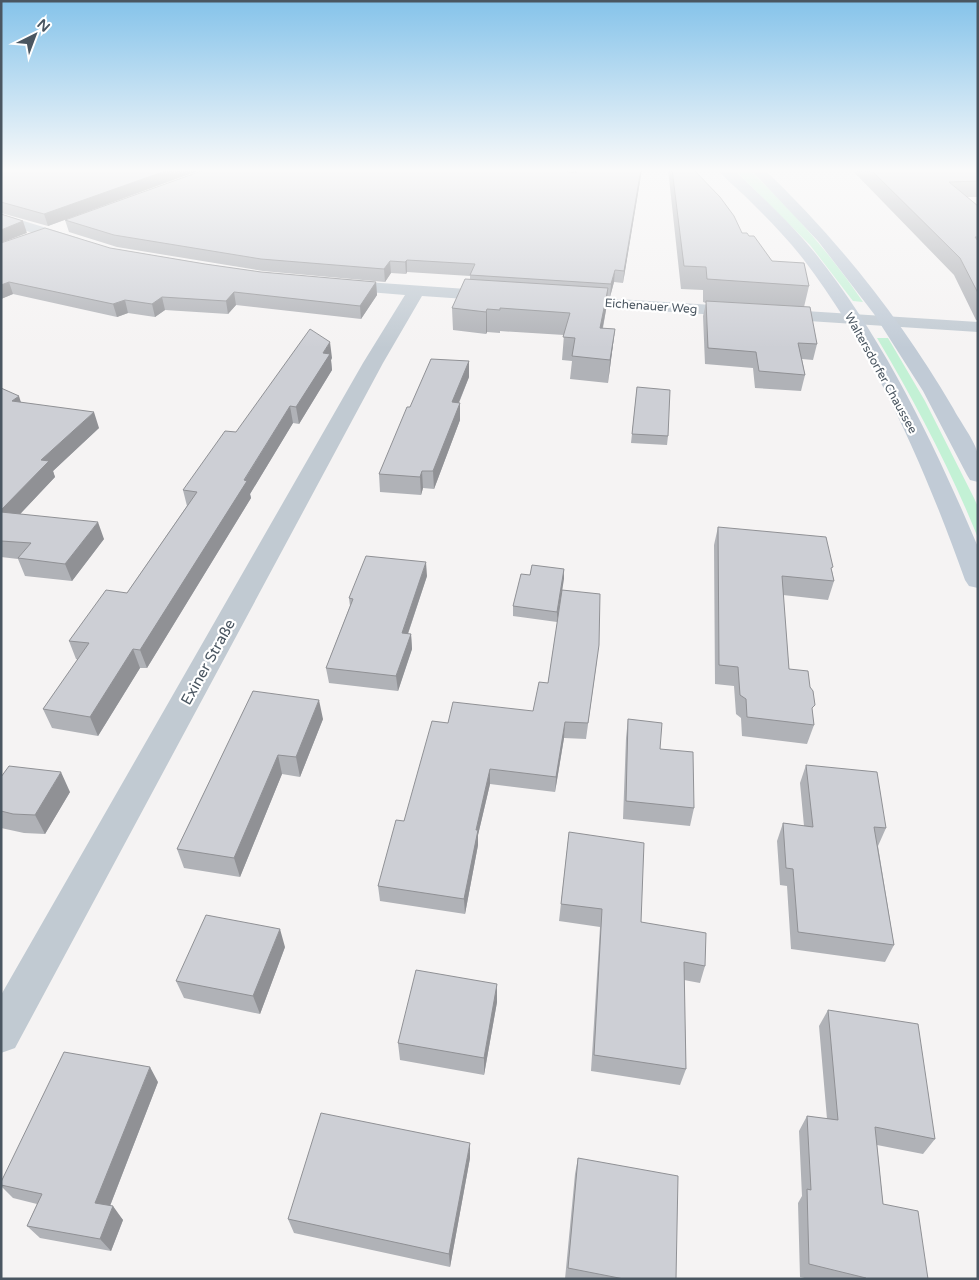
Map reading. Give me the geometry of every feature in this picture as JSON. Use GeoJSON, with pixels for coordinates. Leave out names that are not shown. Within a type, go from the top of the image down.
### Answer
{"type":"FeatureCollection","features":[{"type":"Feature","properties":{"kind":"main road","name":"Waltersdorfer Chaussee"},"geometry":{"type":"LineString","coordinates":[[783,229],[806,252],[853,319],[897,398],[947,502],[978,580]]}},
{"type":"Feature","properties":{"kind":"main road","name":"Waltersdorfer Chaussee"},"geometry":{"type":"LineString","coordinates":[[816,229],[835,250],[888,321],[919,370],[978,475]]}},
{"type":"Feature","properties":{"kind":"street"},"geometry":{"type":"LineString","coordinates":[[33,229],[88,245]]}},
{"type":"Feature","properties":{"kind":"street"},"geometry":{"type":"LineString","coordinates":[[27,240],[57,229]]}},
{"type":"Feature","properties":{"kind":"street"},"geometry":{"type":"LineString","coordinates":[[323,284],[509,297]]}},
{"type":"Feature","properties":{"kind":"street","name":"Exiner Straße"},"geometry":{"type":"LineString","coordinates":[[1,1034],[373,363],[416,291]]}},
{"type":"Feature","properties":{"kind":"street","name":"Eichenauer Weg"},"geometry":{"type":"LineString","coordinates":[[558,300],[978,327]]}},
{"type":"Feature","properties":{"kind":"green space"},"geometry":{"type":"Polygon","coordinates":[[[794,229],[806,229],[863,302],[853,301],[810,245],[794,229]]]}},
{"type":"Feature","properties":{"kind":"green space"},"geometry":{"type":"Polygon","coordinates":[[[877,338],[888,338],[925,401],[974,498],[978,507],[978,538],[956,486],[931,436],[877,338]]]}},
{"type":"Feature","properties":{"kind":"building"},"geometry":{"type":"Polygon","coordinates":[[[47,229],[110,248],[205,264],[261,272],[376,282],[360,306],[234,292],[226,301],[162,297],[152,304],[125,300],[113,304],[9,282],[1,285],[1,243],[47,229]]]}},
{"type":"Feature","properties":{"kind":"building"},"geometry":{"type":"Polygon","coordinates":[[[94,229],[631,229],[624,271],[615,270],[611,284],[470,275],[475,264],[407,260],[405,262],[390,261],[384,269],[261,259],[114,235],[94,229]]]}},
{"type":"Feature","properties":{"kind":"building"},"geometry":{"type":"Polygon","coordinates":[[[679,229],[740,229],[742,233],[754,236],[772,261],[804,263],[809,286],[707,279],[706,267],[684,266],[679,229]]]}},
{"type":"Feature","properties":{"kind":"building"},"geometry":{"type":"Polygon","coordinates":[[[930,229],[978,229],[978,237],[975,237],[978,241],[978,293],[960,258],[930,229]]]}},
{"type":"Feature","properties":{"kind":"building"},"geometry":{"type":"Polygon","coordinates":[[[465,279],[608,288],[600,328],[615,329],[610,360],[572,356],[575,338],[563,337],[570,313],[500,308],[500,310],[487,309],[486,312],[452,308],[465,279]]]}},
{"type":"Feature","properties":{"kind":"building"},"geometry":{"type":"Polygon","coordinates":[[[706,301],[810,307],[817,344],[798,343],[805,375],[759,371],[756,352],[708,348],[706,301]]]}},
{"type":"Feature","properties":{"kind":"building"},"geometry":{"type":"Polygon","coordinates":[[[310,329],[330,342],[323,353],[330,354],[296,407],[290,406],[244,480],[247,481],[140,650],[133,649],[90,717],[43,709],[89,643],[69,641],[106,590],[127,593],[197,492],[183,490],[225,431],[236,432],[310,329]]]}},
{"type":"Feature","properties":{"kind":"building"},"geometry":{"type":"Polygon","coordinates":[[[431,359],[469,361],[452,402],[460,403],[433,471],[422,471],[420,477],[379,474],[407,407],[410,407],[431,359]]]}},
{"type":"Feature","properties":{"kind":"building"},"geometry":{"type":"Polygon","coordinates":[[[637,387],[670,390],[668,436],[632,434],[637,387]]]}},
{"type":"Feature","properties":{"kind":"building"},"geometry":{"type":"Polygon","coordinates":[[[1,388],[19,396],[12,401],[94,412],[41,460],[49,461],[1,510],[1,388]]]}},
{"type":"Feature","properties":{"kind":"building"},"geometry":{"type":"Polygon","coordinates":[[[1,512],[98,522],[65,564],[18,558],[31,543],[1,541],[1,512]]]}},
{"type":"Feature","properties":{"kind":"building"},"geometry":{"type":"Polygon","coordinates":[[[718,527],[826,537],[833,567],[831,568],[834,581],[782,576],[789,669],[808,671],[815,705],[812,708],[814,725],[747,717],[746,699],[740,695],[738,667],[719,665],[718,527]]]}},
{"type":"Feature","properties":{"kind":"building"},"geometry":{"type":"Polygon","coordinates":[[[366,556],[426,562],[402,633],[411,634],[396,676],[326,668],[353,599],[349,598],[366,556]]]}},
{"type":"Feature","properties":{"kind":"building"},"geometry":{"type":"Polygon","coordinates":[[[532,565],[564,569],[557,612],[513,606],[521,574],[530,575],[532,565]]]}},
{"type":"Feature","properties":{"kind":"building"},"geometry":{"type":"Polygon","coordinates":[[[562,590],[600,594],[599,645],[588,723],[565,722],[556,777],[490,769],[476,830],[478,830],[464,899],[378,886],[396,820],[404,821],[432,721],[448,723],[453,702],[533,711],[539,682],[548,683],[562,590]]]}},
{"type":"Feature","properties":{"kind":"building"},"geometry":{"type":"Polygon","coordinates":[[[253,691],[319,700],[296,757],[278,755],[234,858],[177,849],[253,691]]]}},
{"type":"Feature","properties":{"kind":"building"},"geometry":{"type":"Polygon","coordinates":[[[628,719],[662,723],[660,749],[693,752],[694,808],[626,801],[628,719]]]}},
{"type":"Feature","properties":{"kind":"building"},"geometry":{"type":"Polygon","coordinates":[[[806,765],[877,772],[886,828],[874,827],[894,945],[798,932],[793,869],[786,868],[783,823],[813,827],[806,765]]]}},
{"type":"Feature","properties":{"kind":"building"},"geometry":{"type":"Polygon","coordinates":[[[9,766],[61,772],[35,815],[13,814],[1,811],[1,777],[9,766]]]}},
{"type":"Feature","properties":{"kind":"building"},"geometry":{"type":"Polygon","coordinates":[[[569,832],[644,843],[641,922],[706,933],[705,966],[684,962],[686,1069],[594,1055],[602,909],[561,904],[569,832]]]}},
{"type":"Feature","properties":{"kind":"building"},"geometry":{"type":"Polygon","coordinates":[[[206,915],[280,929],[253,996],[176,981],[206,915]]]}},
{"type":"Feature","properties":{"kind":"building"},"geometry":{"type":"Polygon","coordinates":[[[416,970],[497,984],[484,1058],[398,1043],[416,970]]]}},
{"type":"Feature","properties":{"kind":"building"},"geometry":{"type":"Polygon","coordinates":[[[828,1010],[918,1024],[935,1139],[875,1127],[883,1204],[918,1211],[928,1279],[866,1279],[809,1264],[807,1189],[811,1190],[807,1116],[838,1120],[828,1010]]]}},
{"type":"Feature","properties":{"kind":"building"},"geometry":{"type":"Polygon","coordinates":[[[64,1052],[150,1067],[95,1203],[113,1206],[100,1239],[27,1226],[42,1194],[1,1185],[64,1052]]]}},
{"type":"Feature","properties":{"kind":"building"},"geometry":{"type":"Polygon","coordinates":[[[321,1113],[470,1143],[449,1254],[288,1219],[321,1113]]]}},
{"type":"Feature","properties":{"kind":"building"},"geometry":{"type":"Polygon","coordinates":[[[578,1158],[678,1176],[676,1279],[624,1279],[568,1268],[578,1158]]]}}]}
